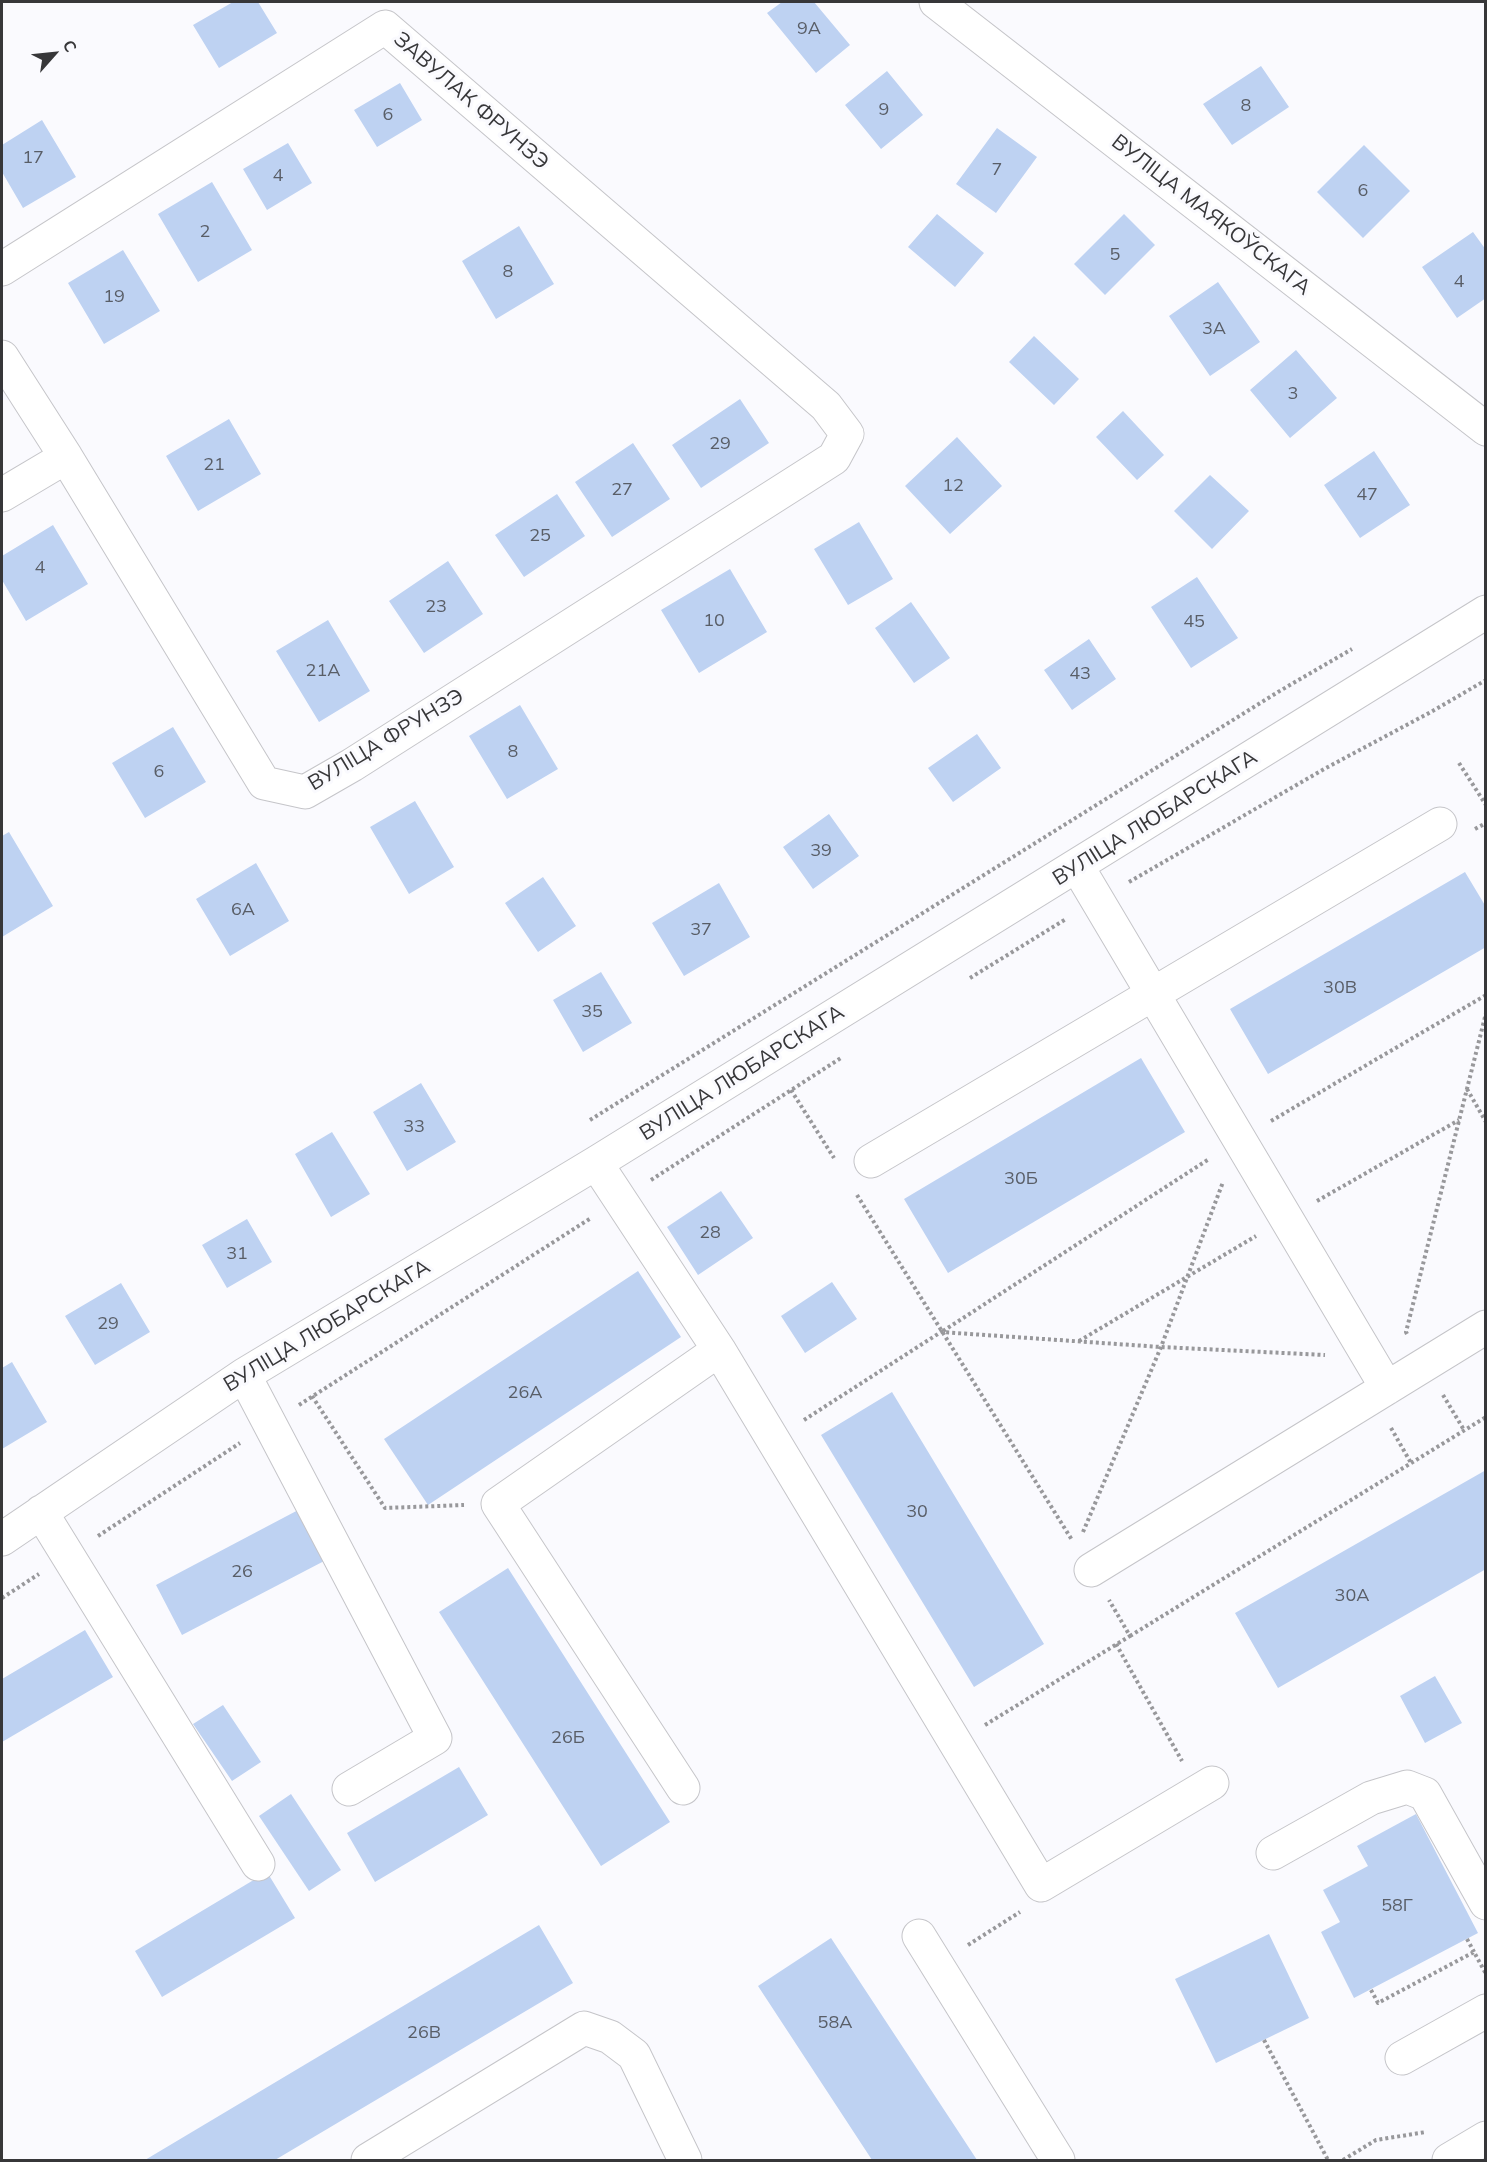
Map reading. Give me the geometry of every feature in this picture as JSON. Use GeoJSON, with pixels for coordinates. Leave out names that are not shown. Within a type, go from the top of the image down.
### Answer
{"type":"FeatureCollection","features":[{"type":"Feature","properties":{"kind":"street","name":"ВУЛІЦА МАЯКОЎСКАГА"},"geometry":{"type":"LineString","coordinates":[[936,2],[1485,429]]}},
{"type":"Feature","properties":{"kind":"street","name":"ЗАВУЛАК ФРУНЗЭ"},"geometry":{"type":"LineString","coordinates":[[2,269],[385,27],[826,406],[847,434],[834,458]]}},
{"type":"Feature","properties":{"kind":"street","name":"ВУЛІЦА ФРУНЗЭ"},"geometry":{"type":"LineString","coordinates":[[2,357],[66,457],[264,783],[305,792],[362,759],[834,458]]}},
{"type":"Feature","properties":{"kind":"street"},"geometry":{"type":"LineString","coordinates":[[2,495],[66,457]]}},
{"type":"Feature","properties":{"kind":"street","name":"ВУЛІЦА ЛЮБАРСКАГА"},"geometry":{"type":"LineString","coordinates":[[2,1539],[244,1375],[596,1163],[1485,612]]}},
{"type":"Feature","properties":{"kind":"street"},"geometry":{"type":"LineString","coordinates":[[854,1171],[1440,824]]}},
{"type":"Feature","properties":{"kind":"street"},"geometry":{"type":"LineString","coordinates":[[1077,866],[1239,1139],[1380,1393]]}},
{"type":"Feature","properties":{"kind":"street"},"geometry":{"type":"LineString","coordinates":[[596,1163],[719,1350],[1041,1885],[1206,1787]]}},
{"type":"Feature","properties":{"kind":"street"},"geometry":{"type":"LineString","coordinates":[[1084,1559],[1380,1393],[1485,1327]]}},
{"type":"Feature","properties":{"kind":"street"},"geometry":{"type":"LineString","coordinates":[[683,1788],[498,1504],[719,1350]]}},
{"type":"Feature","properties":{"kind":"street"},"geometry":{"type":"LineString","coordinates":[[244,1375],[435,1738],[348,1789]]}},
{"type":"Feature","properties":{"kind":"street"},"geometry":{"type":"LineString","coordinates":[[41,1512],[258,1864]]}},
{"type":"Feature","properties":{"kind":"street"},"geometry":{"type":"LineString","coordinates":[[1273,1853],[1371,1798],[1407,1787],[1425,1794],[1485,1904]]}},
{"type":"Feature","properties":{"kind":"street"},"geometry":{"type":"LineString","coordinates":[[919,1936],[1058,2160]]}},
{"type":"Feature","properties":{"kind":"street"},"geometry":{"type":"LineString","coordinates":[[1402,2058],[1485,2011]]}},
{"type":"Feature","properties":{"kind":"street"},"geometry":{"type":"LineString","coordinates":[[368,2160],[584,2028],[610,2037],[634,2055],[685,2160]]}},
{"type":"Feature","properties":{"kind":"street"},"geometry":{"type":"LineString","coordinates":[[1449,2160],[1485,2138]]}},
{"type":"Feature","properties":{"kind":"path"},"geometry":{"type":"LineString","coordinates":[[1278,692],[1344,653]]}},
{"type":"Feature","properties":{"kind":"path"},"geometry":{"type":"LineString","coordinates":[[964,982],[1096,901],[1326,768],[1485,680]]}},
{"type":"Feature","properties":{"kind":"path"},"geometry":{"type":"LineString","coordinates":[[1460,763],[1485,805]]}},
{"type":"Feature","properties":{"kind":"path"},"geometry":{"type":"LineString","coordinates":[[773,1440],[1239,1139],[1485,995]]}},
{"type":"Feature","properties":{"kind":"path"},"geometry":{"type":"LineString","coordinates":[[1464,1430],[1406,1332],[1485,1013]]}},
{"type":"Feature","properties":{"kind":"path"},"geometry":{"type":"LineString","coordinates":[[2,1598],[270,1423],[846,1054]]}},
{"type":"Feature","properties":{"kind":"path"},"geometry":{"type":"LineString","coordinates":[[1466,1089],[1485,1122]]}},
{"type":"Feature","properties":{"kind":"path"},"geometry":{"type":"LineString","coordinates":[[791,1090],[854,1171],[941,1332],[1130,1636]]}},
{"type":"Feature","properties":{"kind":"path"},"geometry":{"type":"LineString","coordinates":[[1084,1559],[1239,1139]]}},
{"type":"Feature","properties":{"kind":"path"},"geometry":{"type":"LineString","coordinates":[[941,1332],[1161,1347],[1326,1355]]}},
{"type":"Feature","properties":{"kind":"path"},"geometry":{"type":"LineString","coordinates":[[1380,1393],[1411,1463]]}},
{"type":"Feature","properties":{"kind":"path"},"geometry":{"type":"LineString","coordinates":[[312,1396],[385,1508],[498,1504]]}},
{"type":"Feature","properties":{"kind":"path"},"geometry":{"type":"LineString","coordinates":[[956,1742],[1485,1417]]}},
{"type":"Feature","properties":{"kind":"path"},"geometry":{"type":"LineString","coordinates":[[1116,1644],[1206,1787]]}},
{"type":"Feature","properties":{"kind":"path"},"geometry":{"type":"LineString","coordinates":[[937,1964],[1048,1894],[1041,1885]]}},
{"type":"Feature","properties":{"kind":"path"},"geometry":{"type":"LineString","coordinates":[[1467,1939],[1485,1974]]}},
{"type":"Feature","properties":{"kind":"path"},"geometry":{"type":"LineString","coordinates":[[1371,1990],[1378,2003],[1473,1952]]}},
{"type":"Feature","properties":{"kind":"path"},"geometry":{"type":"LineString","coordinates":[[1264,2040],[1328,2160]]}},
{"type":"Feature","properties":{"kind":"path"},"geometry":{"type":"LineString","coordinates":[[1343,2160],[1376,2140],[1432,2131]]}},
{"type":"Feature","properties":{"kind":"building"},"geometry":{"type":"Polygon","coordinates":[[[233,2],[258,2],[277,33],[219,68],[193,25],[233,2]]]}},
{"type":"Feature","properties":{"kind":"building"},"geometry":{"type":"Polygon","coordinates":[[[782,2],[814,2],[850,45],[816,73],[767,13],[782,2]]]}},
{"type":"Feature","properties":{"kind":"building"},"geometry":{"type":"Polygon","coordinates":[[[1261,66],[1289,107],[1232,145],[1203,104],[1261,66]]]}},
{"type":"Feature","properties":{"kind":"building"},"geometry":{"type":"Polygon","coordinates":[[[887,71],[923,115],[881,149],[845,105],[887,71]]]}},
{"type":"Feature","properties":{"kind":"building"},"geometry":{"type":"Polygon","coordinates":[[[400,83],[422,120],[377,147],[354,110],[400,83]]]}},
{"type":"Feature","properties":{"kind":"building"},"geometry":{"type":"Polygon","coordinates":[[[42,120],[76,177],[23,208],[2,172],[2,145],[42,120]]]}},
{"type":"Feature","properties":{"kind":"building"},"geometry":{"type":"Polygon","coordinates":[[[997,128],[1037,157],[996,213],[956,184],[997,128]]]}},
{"type":"Feature","properties":{"kind":"building"},"geometry":{"type":"Polygon","coordinates":[[[288,143],[312,183],[267,210],[243,169],[288,143]]]}},
{"type":"Feature","properties":{"kind":"building"},"geometry":{"type":"Polygon","coordinates":[[[1364,145],[1410,191],[1363,238],[1317,192],[1364,145]]]}},
{"type":"Feature","properties":{"kind":"building"},"geometry":{"type":"Polygon","coordinates":[[[212,182],[252,250],[198,282],[158,214],[212,182]]]}},
{"type":"Feature","properties":{"kind":"building"},"geometry":{"type":"Polygon","coordinates":[[[937,214],[984,253],[955,287],[908,247],[937,214]]]}},
{"type":"Feature","properties":{"kind":"building"},"geometry":{"type":"Polygon","coordinates":[[[1124,214],[1155,245],[1105,295],[1074,264],[1124,214]]]}},
{"type":"Feature","properties":{"kind":"building"},"geometry":{"type":"Polygon","coordinates":[[[519,226],[554,284],[496,319],[462,261],[519,226]]]}},
{"type":"Feature","properties":{"kind":"building"},"geometry":{"type":"Polygon","coordinates":[[[1473,232],[1486,250],[1486,298],[1457,318],[1422,267],[1473,232]]]}},
{"type":"Feature","properties":{"kind":"building"},"geometry":{"type":"Polygon","coordinates":[[[123,250],[160,311],[104,344],[68,283],[123,250]]]}},
{"type":"Feature","properties":{"kind":"building"},"geometry":{"type":"Polygon","coordinates":[[[1218,282],[1260,342],[1210,376],[1169,316],[1218,282]]]}},
{"type":"Feature","properties":{"kind":"building"},"geometry":{"type":"Polygon","coordinates":[[[1034,336],[1079,379],[1054,405],[1009,362],[1034,336]]]}},
{"type":"Feature","properties":{"kind":"building"},"geometry":{"type":"Polygon","coordinates":[[[1296,350],[1337,398],[1290,438],[1250,390],[1296,350]]]}},
{"type":"Feature","properties":{"kind":"building"},"geometry":{"type":"Polygon","coordinates":[[[740,399],[769,443],[701,488],[672,445],[740,399]]]}},
{"type":"Feature","properties":{"kind":"building"},"geometry":{"type":"Polygon","coordinates":[[[1123,411],[1164,455],[1137,480],[1096,437],[1123,411]]]}},
{"type":"Feature","properties":{"kind":"building"},"geometry":{"type":"Polygon","coordinates":[[[229,419],[261,474],[198,511],[166,456],[229,419]]]}},
{"type":"Feature","properties":{"kind":"building"},"geometry":{"type":"Polygon","coordinates":[[[957,437],[1002,486],[950,534],[905,486],[957,437]]]}},
{"type":"Feature","properties":{"kind":"building"},"geometry":{"type":"Polygon","coordinates":[[[633,443],[670,499],[612,537],[575,482],[633,443]]]}},
{"type":"Feature","properties":{"kind":"building"},"geometry":{"type":"Polygon","coordinates":[[[1374,451],[1410,505],[1360,538],[1324,485],[1374,451]]]}},
{"type":"Feature","properties":{"kind":"building"},"geometry":{"type":"Polygon","coordinates":[[[1210,475],[1249,511],[1212,549],[1174,511],[1210,475]]]}},
{"type":"Feature","properties":{"kind":"building"},"geometry":{"type":"Polygon","coordinates":[[[557,494],[585,536],[524,577],[495,535],[557,494]]]}},
{"type":"Feature","properties":{"kind":"building"},"geometry":{"type":"Polygon","coordinates":[[[859,522],[893,579],[848,605],[814,549],[859,522]]]}},
{"type":"Feature","properties":{"kind":"building"},"geometry":{"type":"Polygon","coordinates":[[[53,525],[88,584],[26,621],[2,580],[2,556],[53,525]]]}},
{"type":"Feature","properties":{"kind":"building"},"geometry":{"type":"Polygon","coordinates":[[[448,561],[483,614],[424,653],[389,601],[448,561]]]}},
{"type":"Feature","properties":{"kind":"building"},"geometry":{"type":"Polygon","coordinates":[[[730,569],[767,632],[699,673],[661,610],[730,569]]]}},
{"type":"Feature","properties":{"kind":"building"},"geometry":{"type":"Polygon","coordinates":[[[1197,577],[1238,638],[1191,668],[1151,607],[1197,577]]]}},
{"type":"Feature","properties":{"kind":"building"},"geometry":{"type":"Polygon","coordinates":[[[911,602],[950,658],[914,683],[875,628],[911,602]]]}},
{"type":"Feature","properties":{"kind":"building"},"geometry":{"type":"Polygon","coordinates":[[[328,620],[370,691],[319,722],[276,651],[328,620]]]}},
{"type":"Feature","properties":{"kind":"building"},"geometry":{"type":"Polygon","coordinates":[[[1089,639],[1116,679],[1072,710],[1044,670],[1089,639]]]}},
{"type":"Feature","properties":{"kind":"building"},"geometry":{"type":"Polygon","coordinates":[[[520,705],[558,769],[507,799],[469,736],[520,705]]]}},
{"type":"Feature","properties":{"kind":"building"},"geometry":{"type":"Polygon","coordinates":[[[173,727],[206,782],[145,818],[112,763],[173,727]]]}},
{"type":"Feature","properties":{"kind":"building"},"geometry":{"type":"Polygon","coordinates":[[[977,734],[1001,768],[953,802],[928,768],[977,734]]]}},
{"type":"Feature","properties":{"kind":"building"},"geometry":{"type":"Polygon","coordinates":[[[415,801],[454,867],[409,894],[370,827],[415,801]]]}},
{"type":"Feature","properties":{"kind":"building"},"geometry":{"type":"Polygon","coordinates":[[[829,814],[859,856],[813,889],[783,847],[829,814]]]}},
{"type":"Feature","properties":{"kind":"building"},"geometry":{"type":"Polygon","coordinates":[[[9,832],[53,906],[2,937],[2,836],[9,832]]]}},
{"type":"Feature","properties":{"kind":"building"},"geometry":{"type":"Polygon","coordinates":[[[256,863],[289,921],[230,956],[196,899],[256,863]]]}},
{"type":"Feature","properties":{"kind":"building"},"geometry":{"type":"Polygon","coordinates":[[[1465,872],[1486,907],[1486,947],[1268,1074],[1230,1009],[1465,872]]]}},
{"type":"Feature","properties":{"kind":"building"},"geometry":{"type":"Polygon","coordinates":[[[543,877],[576,926],[538,952],[505,903],[543,877]]]}},
{"type":"Feature","properties":{"kind":"building"},"geometry":{"type":"Polygon","coordinates":[[[719,883],[750,937],[684,976],[652,923],[719,883]]]}},
{"type":"Feature","properties":{"kind":"building"},"geometry":{"type":"Polygon","coordinates":[[[601,972],[632,1023],[583,1052],[553,1000],[601,972]]]}},
{"type":"Feature","properties":{"kind":"building"},"geometry":{"type":"Polygon","coordinates":[[[1141,1058],[1185,1132],[948,1273],[904,1199],[1141,1058]]]}},
{"type":"Feature","properties":{"kind":"building"},"geometry":{"type":"Polygon","coordinates":[[[421,1083],[456,1142],[407,1171],[373,1112],[421,1083]]]}},
{"type":"Feature","properties":{"kind":"building"},"geometry":{"type":"Polygon","coordinates":[[[332,1132],[370,1194],[331,1217],[295,1154],[332,1132]]]}},
{"type":"Feature","properties":{"kind":"building"},"geometry":{"type":"Polygon","coordinates":[[[721,1191],[753,1238],[698,1275],[667,1227],[721,1191]]]}},
{"type":"Feature","properties":{"kind":"building"},"geometry":{"type":"Polygon","coordinates":[[[247,1219],[272,1262],[227,1288],[202,1245],[247,1219]]]}},
{"type":"Feature","properties":{"kind":"building"},"geometry":{"type":"Polygon","coordinates":[[[638,1271],[681,1337],[428,1505],[384,1439],[638,1271]]]}},
{"type":"Feature","properties":{"kind":"building"},"geometry":{"type":"Polygon","coordinates":[[[832,1282],[857,1319],[805,1353],[781,1316],[832,1282]]]}},
{"type":"Feature","properties":{"kind":"building"},"geometry":{"type":"Polygon","coordinates":[[[121,1283],[150,1332],[95,1365],[65,1316],[121,1283]]]}},
{"type":"Feature","properties":{"kind":"building"},"geometry":{"type":"Polygon","coordinates":[[[12,1362],[47,1422],[2,1449],[2,1368],[12,1362]]]}},
{"type":"Feature","properties":{"kind":"building"},"geometry":{"type":"Polygon","coordinates":[[[892,1392],[1044,1644],[974,1687],[821,1435],[892,1392]]]}},
{"type":"Feature","properties":{"kind":"building"},"geometry":{"type":"Polygon","coordinates":[[[1486,1470],[1486,1569],[1278,1688],[1235,1613],[1486,1470]]]}},
{"type":"Feature","properties":{"kind":"building"},"geometry":{"type":"Polygon","coordinates":[[[302,1508],[328,1559],[182,1635],[156,1585],[302,1508]]]}},
{"type":"Feature","properties":{"kind":"building"},"geometry":{"type":"Polygon","coordinates":[[[508,1568],[670,1822],[601,1866],[439,1612],[508,1568]]]}},
{"type":"Feature","properties":{"kind":"building"},"geometry":{"type":"Polygon","coordinates":[[[85,1630],[113,1677],[2,1742],[2,1679],[85,1630]]]}},
{"type":"Feature","properties":{"kind":"building"},"geometry":{"type":"Polygon","coordinates":[[[1435,1676],[1462,1723],[1425,1743],[1400,1696],[1435,1676]]]}},
{"type":"Feature","properties":{"kind":"building"},"geometry":{"type":"Polygon","coordinates":[[[223,1705],[261,1762],[232,1781],[193,1724],[223,1705]]]}},
{"type":"Feature","properties":{"kind":"building"},"geometry":{"type":"Polygon","coordinates":[[[459,1767],[488,1815],[375,1882],[347,1833],[459,1767]]]}},
{"type":"Feature","properties":{"kind":"building"},"geometry":{"type":"Polygon","coordinates":[[[291,1794],[341,1870],[309,1891],[259,1816],[291,1794]]]}},
{"type":"Feature","properties":{"kind":"building"},"geometry":{"type":"Polygon","coordinates":[[[1416,1814],[1478,1933],[1354,1998],[1321,1932],[1340,1922],[1323,1890],[1368,1866],[1357,1846],[1416,1814]]]}},
{"type":"Feature","properties":{"kind":"building"},"geometry":{"type":"Polygon","coordinates":[[[267,1872],[295,1918],[162,1997],[135,1951],[267,1872]]]}},
{"type":"Feature","properties":{"kind":"building"},"geometry":{"type":"Polygon","coordinates":[[[539,1925],[573,1983],[275,2160],[145,2160],[539,1925]]]}},
{"type":"Feature","properties":{"kind":"building"},"geometry":{"type":"Polygon","coordinates":[[[1269,1934],[1309,2018],[1216,2063],[1175,1979],[1269,1934]]]}},
{"type":"Feature","properties":{"kind":"building"},"geometry":{"type":"Polygon","coordinates":[[[831,1938],[977,2160],[872,2160],[758,1986],[831,1938]]]}}]}
